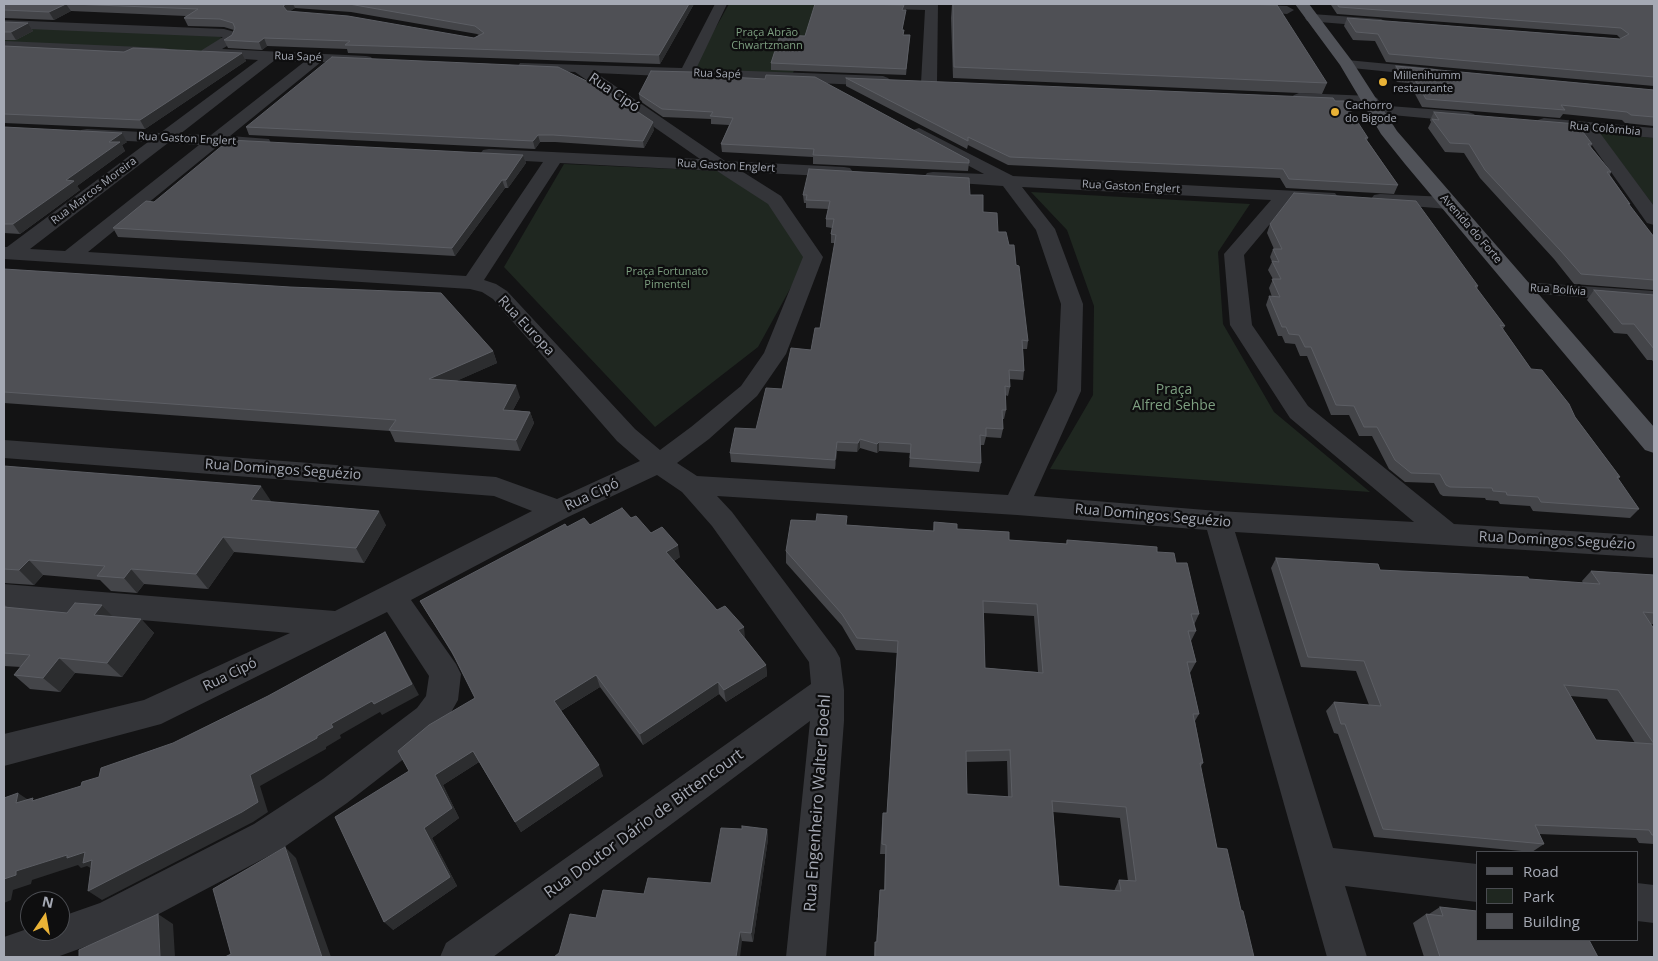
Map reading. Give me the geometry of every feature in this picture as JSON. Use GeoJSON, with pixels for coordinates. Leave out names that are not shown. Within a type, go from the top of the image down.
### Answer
{"type":"FeatureCollection","features":[{"type":"Feature","properties":{"kind":"main road","name":"Avenida do Forte"},"geometry":{"type":"LineString","coordinates":[[1302,4],[1347,64],[1390,134],[1654,444]]}},
{"type":"Feature","properties":{"kind":"street"},"geometry":{"type":"LineString","coordinates":[[687,73],[721,4]]}},
{"type":"Feature","properties":{"kind":"street"},"geometry":{"type":"LineString","coordinates":[[856,4],[932,5],[929,83]]}},
{"type":"Feature","properties":{"kind":"street"},"geometry":{"type":"LineString","coordinates":[[1226,7],[1287,10]]}},
{"type":"Feature","properties":{"kind":"street"},"geometry":{"type":"LineString","coordinates":[[1312,18],[1395,24]]}},
{"type":"Feature","properties":{"kind":"street"},"geometry":{"type":"LineString","coordinates":[[4,24],[224,33],[230,35],[207,53]]}},
{"type":"Feature","properties":{"kind":"street","name":"Rua Sapé"},"geometry":{"type":"LineString","coordinates":[[4,45],[385,61]]}},
{"type":"Feature","properties":{"kind":"street"},"geometry":{"type":"LineString","coordinates":[[347,59],[363,47]]}},
{"type":"Feature","properties":{"kind":"street","name":"Rua Marcos Moreira"},"geometry":{"type":"LineString","coordinates":[[8,253],[272,56]]}},
{"type":"Feature","properties":{"kind":"street"},"geometry":{"type":"LineString","coordinates":[[70,257],[317,58]]}},
{"type":"Feature","properties":{"kind":"street"},"geometry":{"type":"LineString","coordinates":[[1347,64],[1444,73]]}},
{"type":"Feature","properties":{"kind":"street","name":"Rua Sapé"},"geometry":{"type":"LineString","coordinates":[[510,66],[948,84]]}},
{"type":"Feature","properties":{"kind":"street","name":"Rua Cipó"},"geometry":{"type":"LineString","coordinates":[[4,750],[149,714],[338,624],[558,510],[659,463],[700,433],[749,391],[774,354],[812,258],[775,200],[721,166],[578,68]]}},
{"type":"Feature","properties":{"kind":"street"},"geometry":{"type":"LineString","coordinates":[[817,78],[851,97]]}},
{"type":"Feature","properties":{"kind":"street"},"geometry":{"type":"LineString","coordinates":[[1282,97],[1484,118]]}},
{"type":"Feature","properties":{"kind":"street","name":"Rua Colômbia"},"geometry":{"type":"LineString","coordinates":[[1531,122],[1654,133]]}},
{"type":"Feature","properties":{"kind":"street"},"geometry":{"type":"LineString","coordinates":[[904,125],[1008,180],[1045,229],[1072,304],[1069,391],[1017,504]]}},
{"type":"Feature","properties":{"kind":"street"},"geometry":{"type":"LineString","coordinates":[[1587,127],[1654,219]]}},
{"type":"Feature","properties":{"kind":"street","name":"Rua Gaston Englert"},"geometry":{"type":"LineString","coordinates":[[70,133],[283,144]]}},
{"type":"Feature","properties":{"kind":"street","name":"Rua Gaston Englert"},"geometry":{"type":"LineString","coordinates":[[477,154],[859,173]]}},
{"type":"Feature","properties":{"kind":"street"},"geometry":{"type":"LineString","coordinates":[[472,283],[555,158]]}},
{"type":"Feature","properties":{"kind":"street","name":"Rua Gaston Englert"},"geometry":{"type":"LineString","coordinates":[[919,176],[1343,198]]}},
{"type":"Feature","properties":{"kind":"street"},"geometry":{"type":"LineString","coordinates":[[1285,195],[1234,254],[1241,325],[1299,412],[1448,535]]}},
{"type":"Feature","properties":{"kind":"street"},"geometry":{"type":"LineString","coordinates":[[1362,198],[1448,203]]}},
{"type":"Feature","properties":{"kind":"street","name":"Rua Europa"},"geometry":{"type":"LineString","coordinates":[[8,253],[472,283],[489,288],[500,295],[626,435],[659,463]]}},
{"type":"Feature","properties":{"kind":"street","name":"Rua Bolívia"},"geometry":{"type":"LineString","coordinates":[[1522,288],[1654,297]]}},
{"type":"Feature","properties":{"kind":"street","name":"Rua Domingos Seguézio"},"geometry":{"type":"LineString","coordinates":[[4,449],[496,487],[558,510]]}},
{"type":"Feature","properties":{"kind":"street"},"geometry":{"type":"LineString","coordinates":[[659,463],[691,485]]}},
{"type":"Feature","properties":{"kind":"street","name":"Rua Domingos Seguézio"},"geometry":{"type":"LineString","coordinates":[[691,485],[1017,504],[1218,521],[1654,547]]}},
{"type":"Feature","properties":{"kind":"street","name":"Rua Engenheiro Walter Boehl"},"geometry":{"type":"LineString","coordinates":[[691,485],[722,520],[824,658],[828,690],[827,721],[806,957]]}},
{"type":"Feature","properties":{"kind":"street"},"geometry":{"type":"LineString","coordinates":[[1218,521],[1347,957]]}},
{"type":"Feature","properties":{"kind":"street"},"geometry":{"type":"LineString","coordinates":[[4,957],[109,919],[267,836],[335,791],[428,719],[442,700],[445,674],[392,595]]}},
{"type":"Feature","properties":{"kind":"street"},"geometry":{"type":"LineString","coordinates":[[4,596],[338,624]]}},
{"type":"Feature","properties":{"kind":"street","name":"Rua Doutor Dário de Bittencourt"},"geometry":{"type":"LineString","coordinates":[[460,957],[828,690]]}},
{"type":"Feature","properties":{"kind":"street"},"geometry":{"type":"LineString","coordinates":[[1320,865],[1476,883]]}},
{"type":"Feature","properties":{"kind":"street"},"geometry":{"type":"LineString","coordinates":[[1638,902],[1654,904]]}},
{"type":"Feature","properties":{"kind":"green space","name":"Praça Abrão Chwartzmann"},"geometry":{"type":"Polygon","coordinates":[[[729,4],[817,4],[792,76],[691,72],[729,4]]]}},
{"type":"Feature","properties":{"kind":"green space"},"geometry":{"type":"Polygon","coordinates":[[[4,26],[219,35],[222,39],[207,51],[4,43],[4,26]]]}},
{"type":"Feature","properties":{"kind":"green space"},"geometry":{"type":"Polygon","coordinates":[[[1599,133],[1654,138],[1654,206],[1599,133]]]}},
{"type":"Feature","properties":{"kind":"green space","name":"Praça Fortunato Pimentel"},"geometry":{"type":"Polygon","coordinates":[[[564,164],[717,171],[769,200],[807,258],[758,347],[655,427],[504,267],[564,164]]]}},
{"type":"Feature","properties":{"kind":"green space","name":"Praça Alfred Sehbe"},"geometry":{"type":"Polygon","coordinates":[[[1031,192],[1250,204],[1218,252],[1223,324],[1274,412],[1370,492],[1050,469],[1093,395],[1094,306],[1067,230],[1031,192]]]}},
{"type":"Feature","properties":{"kind":"building"},"geometry":{"type":"Polygon","coordinates":[[[4,4],[66,4],[49,12],[4,10],[4,4]]]}},
{"type":"Feature","properties":{"kind":"building"},"geometry":{"type":"Polygon","coordinates":[[[71,4],[286,4],[283,6],[287,11],[348,16],[474,38],[484,33],[475,26],[349,4],[689,4],[659,55],[345,45],[350,41],[264,38],[259,42],[224,40],[232,35],[235,28],[233,23],[220,19],[184,18],[198,9],[71,4]]]}},
{"type":"Feature","properties":{"kind":"building"},"geometry":{"type":"Polygon","coordinates":[[[815,4],[904,5],[902,10],[906,10],[902,30],[904,30],[903,35],[910,35],[906,69],[771,63],[780,35],[805,36],[815,4]]]}},
{"type":"Feature","properties":{"kind":"building"},"geometry":{"type":"Polygon","coordinates":[[[953,4],[1277,5],[1327,83],[954,67],[953,4]]]}},
{"type":"Feature","properties":{"kind":"building"},"geometry":{"type":"Polygon","coordinates":[[[1337,4],[1654,4],[1654,77],[1389,54],[1378,34],[1356,32],[1347,18],[1620,39],[1629,34],[1621,28],[1339,7],[1337,4]]]}},
{"type":"Feature","properties":{"kind":"building"},"geometry":{"type":"Polygon","coordinates":[[[4,22],[28,23],[11,32],[4,32],[4,22]]]}},
{"type":"Feature","properties":{"kind":"building"},"geometry":{"type":"Polygon","coordinates":[[[4,46],[124,52],[133,48],[242,53],[140,120],[4,114],[4,46]]]}},
{"type":"Feature","properties":{"kind":"building"},"geometry":{"type":"Polygon","coordinates":[[[332,57],[558,67],[605,90],[653,122],[643,141],[538,135],[533,141],[246,127],[332,57]]]}},
{"type":"Feature","properties":{"kind":"building"},"geometry":{"type":"Polygon","coordinates":[[[1396,66],[1654,90],[1654,117],[1631,115],[1627,112],[1561,105],[1565,110],[1426,99],[1412,75],[1401,74],[1396,66]]]}},
{"type":"Feature","properties":{"kind":"building"},"geometry":{"type":"Polygon","coordinates":[[[651,71],[694,72],[694,75],[765,79],[766,75],[815,77],[969,160],[969,163],[813,155],[814,149],[721,144],[733,118],[710,116],[713,112],[662,109],[639,94],[651,71]]]}},
{"type":"Feature","properties":{"kind":"building"},"geometry":{"type":"Polygon","coordinates":[[[846,78],[1333,98],[1335,101],[1344,101],[1368,138],[1365,138],[1398,185],[1289,179],[1283,169],[1010,157],[968,137],[968,141],[846,78]]]}},
{"type":"Feature","properties":{"kind":"building"},"geometry":{"type":"Polygon","coordinates":[[[1434,112],[1577,124],[1592,144],[1588,144],[1611,172],[1607,172],[1630,204],[1628,203],[1654,237],[1654,280],[1581,274],[1485,170],[1469,144],[1450,143],[1432,119],[1439,120],[1434,112]]]}},
{"type":"Feature","properties":{"kind":"building"},"geometry":{"type":"Polygon","coordinates":[[[4,127],[122,133],[109,142],[120,142],[66,180],[74,181],[13,224],[4,224],[4,127]]]}},
{"type":"Feature","properties":{"kind":"building"},"geometry":{"type":"Polygon","coordinates":[[[229,140],[523,155],[506,180],[502,180],[452,248],[113,228],[146,201],[154,202],[229,140]]]}},
{"type":"Feature","properties":{"kind":"building"},"geometry":{"type":"Polygon","coordinates":[[[809,169],[969,178],[970,195],[983,195],[983,212],[997,213],[998,232],[1006,232],[1009,245],[1014,245],[1016,265],[1019,266],[1028,341],[1022,340],[1024,371],[1009,370],[1010,387],[1005,386],[1006,410],[1002,410],[1003,429],[986,428],[986,436],[980,435],[981,463],[910,458],[911,444],[879,442],[877,444],[860,439],[858,443],[837,442],[835,460],[730,453],[735,428],[756,429],[766,388],[782,389],[791,348],[811,350],[815,328],[820,328],[836,235],[831,234],[834,219],[826,219],[830,201],[806,200],[807,195],[803,195],[809,169]]]}},
{"type":"Feature","properties":{"kind":"building"},"geometry":{"type":"Polygon","coordinates":[[[1294,193],[1416,201],[1478,286],[1475,286],[1505,326],[1500,325],[1531,369],[1542,370],[1569,404],[1575,417],[1620,477],[1617,477],[1639,509],[1541,502],[1538,497],[1507,495],[1506,492],[1493,491],[1492,488],[1450,487],[1446,485],[1440,474],[1411,473],[1395,460],[1377,427],[1364,427],[1354,406],[1336,405],[1311,347],[1305,347],[1299,335],[1289,334],[1286,327],[1282,327],[1269,296],[1280,297],[1272,279],[1281,279],[1272,261],[1279,262],[1273,249],[1282,249],[1270,224],[1294,193]]]}},
{"type":"Feature","properties":{"kind":"building"},"geometry":{"type":"Polygon","coordinates":[[[4,269],[290,287],[441,293],[493,351],[429,379],[516,385],[503,410],[530,412],[516,440],[389,430],[396,420],[4,392],[4,269]]]}},
{"type":"Feature","properties":{"kind":"building"},"geometry":{"type":"Polygon","coordinates":[[[1594,290],[1654,295],[1654,349],[1634,324],[1622,324],[1594,290]]]}},
{"type":"Feature","properties":{"kind":"building"},"geometry":{"type":"Polygon","coordinates":[[[4,466],[261,486],[251,500],[379,511],[356,548],[223,537],[196,574],[131,569],[124,578],[97,576],[105,566],[29,560],[19,570],[4,569],[4,466]]]}},
{"type":"Feature","properties":{"kind":"building"},"geometry":{"type":"Polygon","coordinates":[[[622,508],[631,518],[636,516],[651,533],[662,527],[678,545],[666,552],[717,610],[725,606],[744,627],[738,630],[766,665],[724,690],[718,682],[640,734],[596,675],[554,701],[599,765],[515,822],[473,751],[435,775],[452,808],[424,828],[450,877],[384,922],[335,817],[409,771],[398,751],[429,725],[475,698],[452,652],[420,601],[565,524],[567,527],[584,518],[590,525],[622,508]]]}},
{"type":"Feature","properties":{"kind":"building"},"geometry":{"type":"Polygon","coordinates":[[[817,514],[847,516],[846,525],[934,531],[934,522],[957,524],[957,529],[1009,532],[1009,540],[1067,544],[1067,540],[1157,547],[1157,552],[1174,553],[1176,563],[1187,563],[1199,614],[1191,614],[1196,631],[1188,631],[1196,662],[1187,662],[1199,714],[1193,714],[1203,763],[1200,763],[1217,848],[1227,849],[1254,957],[875,957],[880,890],[885,890],[886,845],[882,844],[883,813],[887,813],[898,641],[857,638],[842,614],[786,551],[791,520],[816,521],[817,514]],[[983,601],[985,668],[1043,673],[1037,604],[983,601]],[[1010,750],[966,751],[967,794],[1012,797],[1010,750]],[[1052,801],[1059,886],[1121,891],[1119,880],[1136,881],[1126,807],[1052,801]]]}},
{"type":"Feature","properties":{"kind":"building"},"geometry":{"type":"Polygon","coordinates":[[[1276,558],[1378,564],[1380,570],[1528,577],[1529,579],[1600,584],[1591,571],[1654,575],[1654,613],[1643,612],[1654,629],[1654,744],[1654,835],[1649,830],[1535,825],[1544,844],[1383,829],[1345,724],[1341,724],[1334,702],[1381,706],[1364,661],[1308,657],[1276,558]],[[1564,685],[1596,740],[1654,744],[1618,690],[1564,685]]]}},
{"type":"Feature","properties":{"kind":"building"},"geometry":{"type":"Polygon","coordinates":[[[75,603],[102,605],[94,615],[141,619],[107,663],[59,658],[43,678],[14,675],[30,655],[4,653],[4,607],[67,613],[75,603]]]}},
{"type":"Feature","properties":{"kind":"building"},"geometry":{"type":"Polygon","coordinates":[[[385,632],[412,684],[374,704],[372,701],[331,724],[333,727],[317,736],[317,738],[250,775],[258,802],[88,891],[92,860],[83,863],[85,852],[67,858],[67,855],[16,871],[16,875],[4,879],[4,798],[18,793],[16,803],[33,798],[32,801],[81,786],[82,782],[99,777],[101,768],[173,743],[268,696],[385,632]]]}},
{"type":"Feature","properties":{"kind":"building"},"geometry":{"type":"Polygon","coordinates":[[[742,826],[767,829],[751,933],[740,932],[736,957],[554,957],[559,953],[570,914],[596,918],[603,890],[644,894],[648,878],[711,883],[721,828],[742,829],[742,826]]]}},
{"type":"Feature","properties":{"kind":"building"},"geometry":{"type":"Polygon","coordinates":[[[285,847],[322,957],[225,957],[231,954],[213,889],[285,847]]]}},
{"type":"Feature","properties":{"kind":"building"},"geometry":{"type":"Polygon","coordinates":[[[1440,907],[1476,911],[1476,941],[1590,941],[1598,957],[1440,957],[1426,914],[1443,916],[1440,907]]]}},
{"type":"Feature","properties":{"kind":"building"},"geometry":{"type":"Polygon","coordinates":[[[158,914],[160,957],[79,957],[79,950],[158,914]]]}},
{"type":"Feature","properties":{"kind":"place","name":"Millenihumm restaurante"},"geometry":{"type":"Point","coordinates":[1383,82]}},
{"type":"Feature","properties":{"kind":"place","name":"Cachorro do Bigode"},"geometry":{"type":"Point","coordinates":[1335,112]}}]}
